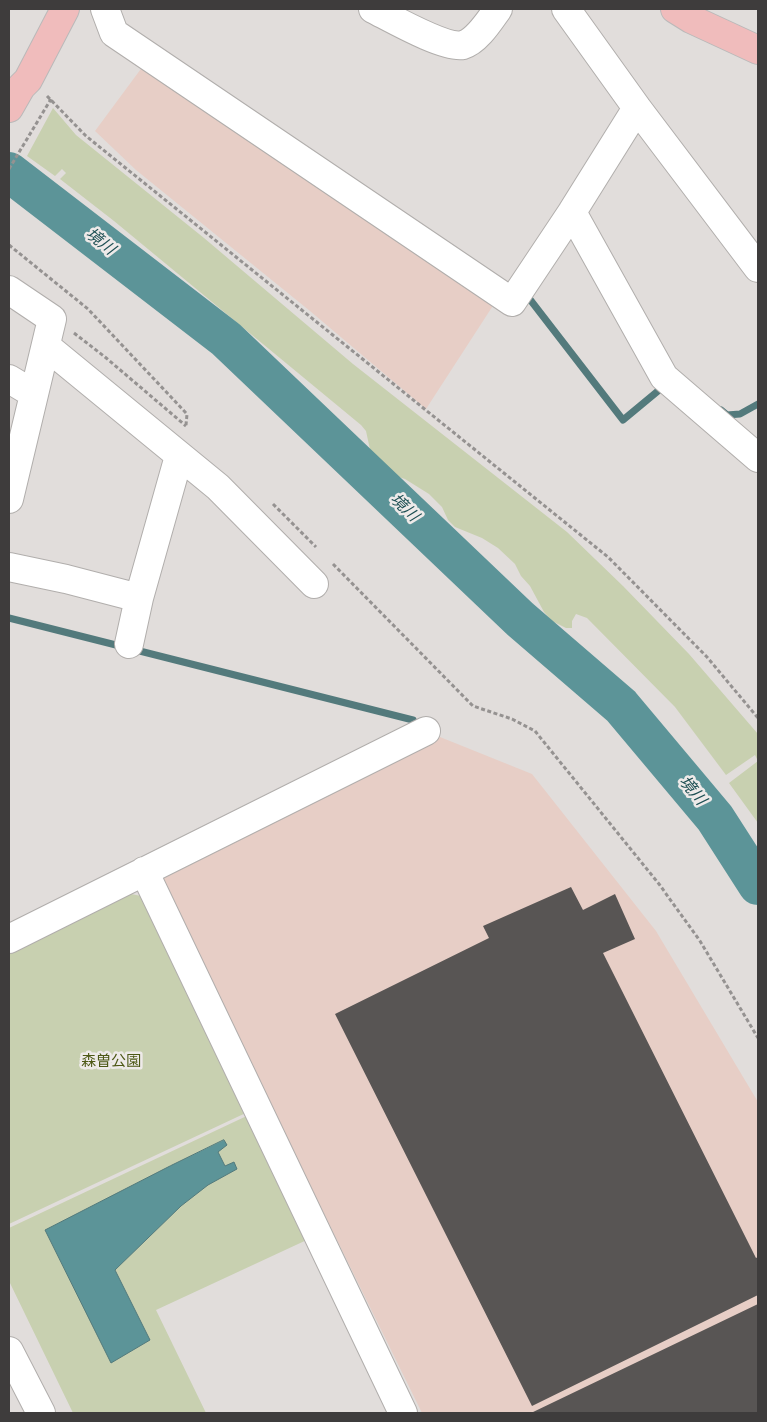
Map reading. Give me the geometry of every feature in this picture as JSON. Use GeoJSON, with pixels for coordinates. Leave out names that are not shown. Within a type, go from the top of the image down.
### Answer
{"type":"FeatureCollection","features":[{"type":"Feature","properties":{"kind":"main road"},"geometry":{"type":"LineString","coordinates":[[19,92],[64,9]]}},
{"type":"Feature","properties":{"kind":"main road"},"geometry":{"type":"LineString","coordinates":[[675,9],[691,19],[758,50]]}},
{"type":"Feature","properties":{"kind":"street"},"geometry":{"type":"LineString","coordinates":[[105,9],[114,33],[512,302],[572,212],[637,108]]}},
{"type":"Feature","properties":{"kind":"street"},"geometry":{"type":"LineString","coordinates":[[373,9],[444,44],[463,45],[478,35],[498,9]]}},
{"type":"Feature","properties":{"kind":"street"},"geometry":{"type":"LineString","coordinates":[[566,9],[637,108],[758,268]]}},
{"type":"Feature","properties":{"kind":"street"},"geometry":{"type":"LineString","coordinates":[[572,212],[664,377],[758,458]]}},
{"type":"Feature","properties":{"kind":"street"},"geometry":{"type":"LineString","coordinates":[[9,290],[52,319],[9,498]]}},
{"type":"Feature","properties":{"kind":"street"},"geometry":{"type":"LineString","coordinates":[[46,346],[218,487],[314,584]]}},
{"type":"Feature","properties":{"kind":"street"},"geometry":{"type":"LineString","coordinates":[[9,379],[34,394]]}},
{"type":"Feature","properties":{"kind":"street"},"geometry":{"type":"LineString","coordinates":[[129,644],[179,456]]}},
{"type":"Feature","properties":{"kind":"street"},"geometry":{"type":"LineString","coordinates":[[9,567],[140,598]]}},
{"type":"Feature","properties":{"kind":"street"},"geometry":{"type":"LineString","coordinates":[[9,939],[426,732]]}},
{"type":"Feature","properties":{"kind":"street"},"geometry":{"type":"LineString","coordinates":[[144,871],[404,1413]]}},
{"type":"Feature","properties":{"kind":"street"},"geometry":{"type":"LineString","coordinates":[[9,1351],[41,1413]]}},
{"type":"Feature","properties":{"kind":"path"},"geometry":{"type":"LineString","coordinates":[[19,92],[39,91],[51,99],[86,136],[608,557],[707,657],[758,718]]}},
{"type":"Feature","properties":{"kind":"path"},"geometry":{"type":"LineString","coordinates":[[9,169],[51,99]]}},
{"type":"Feature","properties":{"kind":"path"},"geometry":{"type":"LineString","coordinates":[[9,245],[88,310],[187,414],[186,425]]}},
{"type":"Feature","properties":{"kind":"path"},"geometry":{"type":"LineString","coordinates":[[52,319],[105,357],[193,432]]}},
{"type":"Feature","properties":{"kind":"path"},"geometry":{"type":"LineString","coordinates":[[269,501],[317,549]]}},
{"type":"Feature","properties":{"kind":"path"},"geometry":{"type":"LineString","coordinates":[[331,563],[473,706],[512,719],[535,731],[659,884],[700,941],[758,1038]]}},
{"type":"Feature","properties":{"kind":"shaded area"},"geometry":{"type":"Polygon","coordinates":[[[146,62],[496,301],[426,409],[310,311],[136,170],[95,131],[146,62]]]}},
{"type":"Feature","properties":{"kind":"shaded area"},"geometry":{"type":"Polygon","coordinates":[[[440,737],[532,774],[656,931],[758,1102],[758,1413],[422,1413],[160,880],[161,868],[440,737]]]}},
{"type":"Feature","properties":{"kind":"green space"},"geometry":{"type":"Polygon","coordinates":[[[53,108],[76,135],[204,238],[353,364],[567,532],[689,654],[758,734],[758,761],[755,755],[726,775],[675,707],[587,618],[576,614],[572,621],[572,628],[566,628],[552,621],[544,612],[515,564],[498,548],[482,538],[455,527],[448,520],[442,507],[429,494],[405,479],[393,475],[375,461],[371,454],[366,431],[361,425],[114,221],[60,179],[66,173],[62,169],[55,176],[27,156],[53,108]]]}},
{"type":"Feature","properties":{"kind":"green space"},"geometry":{"type":"Polygon","coordinates":[[[758,761],[758,823],[729,783],[758,761]]]}},
{"type":"Feature","properties":{"kind":"green space","name":"森曽公園"},"geometry":{"type":"Polygon","coordinates":[[[131,894],[141,896],[250,1111],[9,1224],[9,953],[131,894]]]}},
{"type":"Feature","properties":{"kind":"green space"},"geometry":{"type":"Polygon","coordinates":[[[253,1113],[311,1238],[156,1310],[206,1413],[73,1413],[9,1281],[9,1228],[253,1113]]]}},
{"type":"Feature","properties":{"kind":"water"},"geometry":{"type":"Polygon","coordinates":[[[224,1140],[227,1145],[218,1152],[225,1166],[234,1162],[237,1169],[208,1185],[181,1206],[115,1270],[150,1340],[111,1363],[45,1230],[224,1140]]]}},
{"type":"Feature","properties":{"kind":"building"},"geometry":{"type":"Polygon","coordinates":[[[571,887],[583,910],[615,894],[635,939],[603,953],[756,1258],[758,1257],[758,1295],[532,1406],[335,1014],[489,938],[483,926],[571,887]]]}},
{"type":"Feature","properties":{"kind":"building"},"geometry":{"type":"Polygon","coordinates":[[[758,1304],[758,1413],[531,1413],[758,1304]]]}},
{"type":"Feature","properties":{"kind":"waterway","name":"境川"},"geometry":{"type":"LineString","coordinates":[[9,172],[226,339],[520,619],[621,706],[715,818],[758,885]]}},
{"type":"Feature","properties":{"kind":"waterway"},"geometry":{"type":"LineString","coordinates":[[525,293],[623,420],[664,386]]}},
{"type":"Feature","properties":{"kind":"waterway"},"geometry":{"type":"LineString","coordinates":[[721,410],[727,415],[740,414],[758,404]]}},
{"type":"Feature","properties":{"kind":"waterway"},"geometry":{"type":"LineString","coordinates":[[9,618],[413,720]]}}]}
